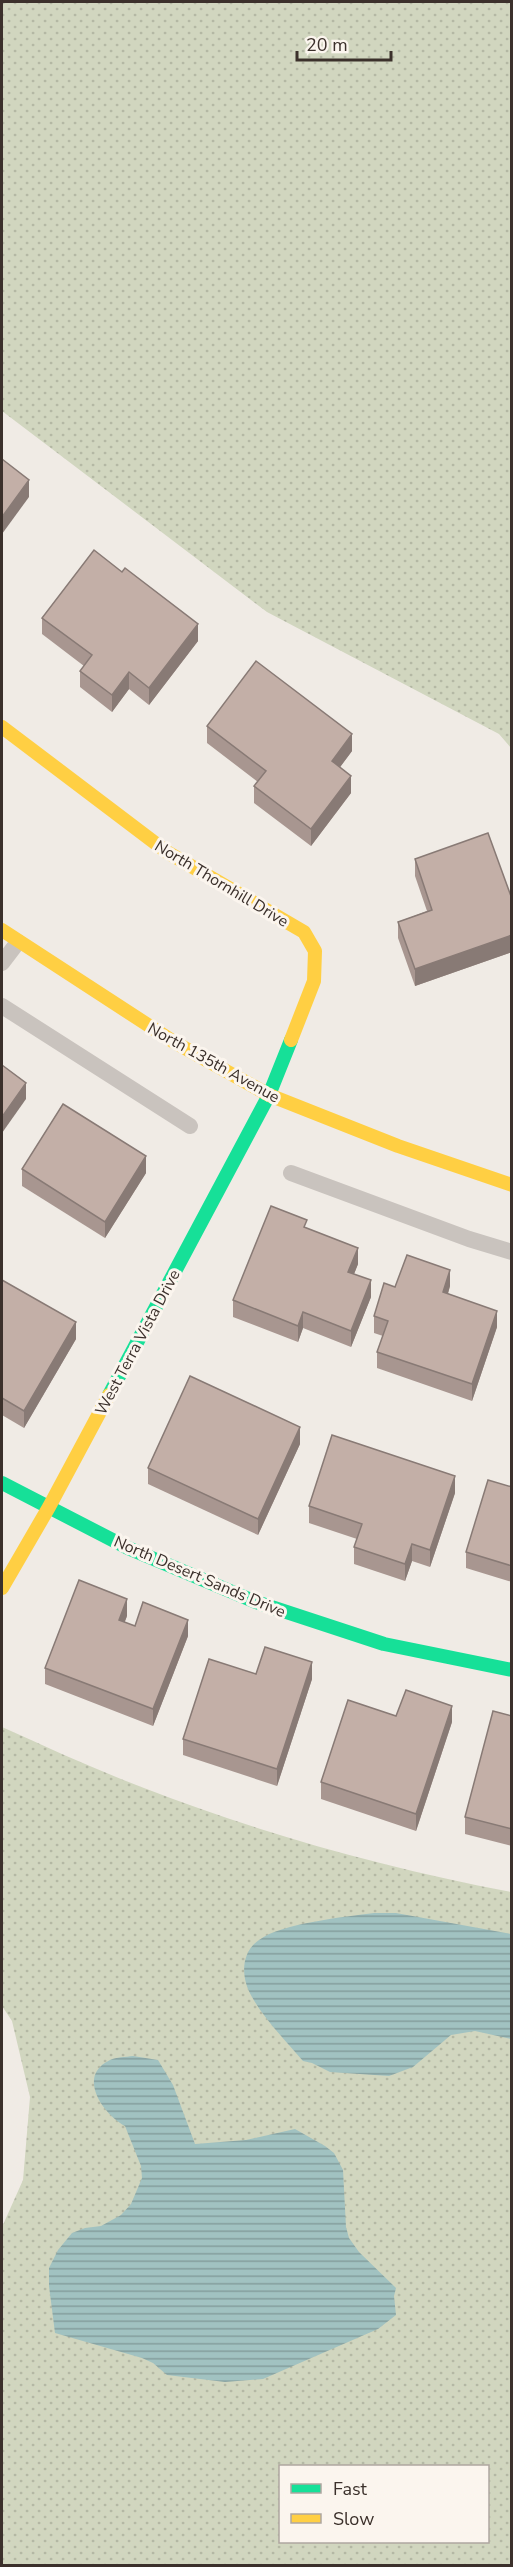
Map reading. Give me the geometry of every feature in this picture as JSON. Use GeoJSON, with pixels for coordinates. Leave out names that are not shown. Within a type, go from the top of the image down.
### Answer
{"type":"FeatureCollection","features":[{"type":"Feature","properties":{"kind":"street","name":"North Thornhill Drive"},"geometry":{"type":"LineString","coordinates":[[2,727],[167,852],[304,932],[315,951],[314,981],[269,1095]]}},
{"type":"Feature","properties":{"kind":"street","name":"North 135th Avenue"},"geometry":{"type":"LineString","coordinates":[[2,930],[174,1042],[269,1095],[398,1146],[512,1185]]}},
{"type":"Feature","properties":{"kind":"street","name":"West Terra Vista Drive"},"geometry":{"type":"LineString","coordinates":[[2,1588],[49,1507],[269,1095]]}},
{"type":"Feature","properties":{"kind":"street","name":"North Desert Sands Drive"},"geometry":{"type":"LineString","coordinates":[[2,1483],[128,1548],[256,1602],[384,1644],[512,1670]]}},
{"type":"Feature","properties":{"kind":"lane"},"geometry":{"type":"LineString","coordinates":[[2,963],[18,942]]}},
{"type":"Feature","properties":{"kind":"lane"},"geometry":{"type":"LineString","coordinates":[[2,1006],[190,1126]]}},
{"type":"Feature","properties":{"kind":"lane"},"geometry":{"type":"LineString","coordinates":[[291,1173],[469,1239],[512,1252]]}},
{"type":"Feature","properties":{"kind":"green space"},"geometry":{"type":"Polygon","coordinates":[[[2,2],[511,2],[511,748],[499,734],[267,612],[2,411],[2,2]]]}},
{"type":"Feature","properties":{"kind":"green space"},"geometry":{"type":"Polygon","coordinates":[[[2,1727],[126,1781],[279,1835],[372,1861],[511,1892],[511,2565],[2,2565],[2,2227],[23,2180],[30,2097],[12,2021],[2,2006],[2,1727]]]}},
{"type":"Feature","properties":{"kind":"water"},"geometry":{"type":"Polygon","coordinates":[[[374,1913],[396,1913],[511,1934],[511,2039],[475,2031],[451,2035],[413,2067],[389,2076],[330,2072],[303,2061],[263,2014],[248,1990],[244,1967],[248,1952],[259,1940],[283,1929],[374,1913]]]}},
{"type":"Feature","properties":{"kind":"water"},"geometry":{"type":"Polygon","coordinates":[[[133,2056],[158,2060],[173,2085],[195,2144],[246,2140],[295,2129],[334,2153],[343,2170],[346,2227],[349,2238],[359,2252],[396,2288],[394,2296],[396,2315],[378,2329],[263,2379],[225,2382],[167,2375],[153,2363],[142,2358],[55,2333],[49,2268],[58,2250],[72,2233],[85,2228],[101,2226],[121,2215],[131,2204],[142,2178],[141,2166],[125,2126],[102,2104],[94,2085],[95,2075],[100,2067],[112,2059],[133,2056]]]}},
{"type":"Feature","properties":{"kind":"building"},"geometry":{"type":"Polygon","coordinates":[[[2,459],[29,480],[2,517],[2,459]]]}},
{"type":"Feature","properties":{"kind":"building"},"geometry":{"type":"Polygon","coordinates":[[[94,550],[122,572],[125,568],[198,624],[149,688],[129,672],[112,695],[80,671],[92,655],[42,618],[94,550]]]}},
{"type":"Feature","properties":{"kind":"building"},"geometry":{"type":"Polygon","coordinates":[[[256,661],[352,734],[332,761],[351,776],[311,829],[254,786],[266,771],[207,726],[256,661]]]}},
{"type":"Feature","properties":{"kind":"building"},"geometry":{"type":"Polygon","coordinates":[[[488,833],[512,899],[512,935],[415,969],[398,922],[432,910],[415,859],[488,833]]]}},
{"type":"Feature","properties":{"kind":"building"},"geometry":{"type":"Polygon","coordinates":[[[2,1065],[26,1083],[2,1117],[2,1065]]]}},
{"type":"Feature","properties":{"kind":"building"},"geometry":{"type":"Polygon","coordinates":[[[63,1104],[146,1156],[105,1222],[22,1169],[63,1104]]]}},
{"type":"Feature","properties":{"kind":"building"},"geometry":{"type":"Polygon","coordinates":[[[271,1206],[307,1220],[304,1227],[358,1248],[348,1272],[371,1280],[351,1331],[303,1312],[298,1326],[233,1300],[271,1206]]]}},
{"type":"Feature","properties":{"kind":"building"},"geometry":{"type":"Polygon","coordinates":[[[407,1255],[450,1270],[443,1292],[497,1311],[472,1384],[377,1352],[388,1321],[374,1316],[384,1283],[395,1287],[407,1255]]]}},
{"type":"Feature","properties":{"kind":"building"},"geometry":{"type":"Polygon","coordinates":[[[2,1280],[76,1322],[24,1411],[2,1398],[2,1280]]]}},
{"type":"Feature","properties":{"kind":"building"},"geometry":{"type":"Polygon","coordinates":[[[190,1376],[300,1427],[258,1519],[148,1468],[190,1376]]]}},
{"type":"Feature","properties":{"kind":"building"},"geometry":{"type":"Polygon","coordinates":[[[332,1435],[455,1476],[430,1550],[412,1544],[405,1564],[354,1547],[362,1524],[309,1506],[332,1435]]]}},
{"type":"Feature","properties":{"kind":"building"},"geometry":{"type":"Polygon","coordinates":[[[488,1480],[512,1487],[512,1566],[466,1552],[488,1480]]]}},
{"type":"Feature","properties":{"kind":"building"},"geometry":{"type":"Polygon","coordinates":[[[79,1580],[127,1599],[119,1620],[135,1626],[143,1602],[188,1620],[153,1709],[45,1668],[79,1580]]]}},
{"type":"Feature","properties":{"kind":"building"},"geometry":{"type":"Polygon","coordinates":[[[265,1647],[312,1662],[277,1769],[183,1739],[209,1659],[256,1674],[265,1647]]]}},
{"type":"Feature","properties":{"kind":"building"},"geometry":{"type":"Polygon","coordinates":[[[406,1690],[452,1706],[416,1814],[321,1782],[348,1700],[396,1716],[406,1690]]]}},
{"type":"Feature","properties":{"kind":"building"},"geometry":{"type":"Polygon","coordinates":[[[493,1711],[512,1716],[512,1829],[465,1817],[493,1711]]]}},
{"type":"Feature","properties":{"kind":"traffic: fast"},"geometry":{"type":"LineString","coordinates":[[109,1395],[269,1095],[291,1040]]}},
{"type":"Feature","properties":{"kind":"traffic: fast"},"geometry":{"type":"LineString","coordinates":[[2,1483],[128,1548],[256,1602],[384,1644],[512,1670]]}},
{"type":"Feature","properties":{"kind":"traffic: slow"},"geometry":{"type":"LineString","coordinates":[[2,727],[167,852],[304,932],[315,951],[314,981],[291,1040]]}},
{"type":"Feature","properties":{"kind":"traffic: slow"},"geometry":{"type":"LineString","coordinates":[[2,930],[174,1042],[269,1095],[398,1146],[512,1185]]}},
{"type":"Feature","properties":{"kind":"traffic: slow"},"geometry":{"type":"LineString","coordinates":[[2,1588],[49,1507],[109,1395]]}}]}
